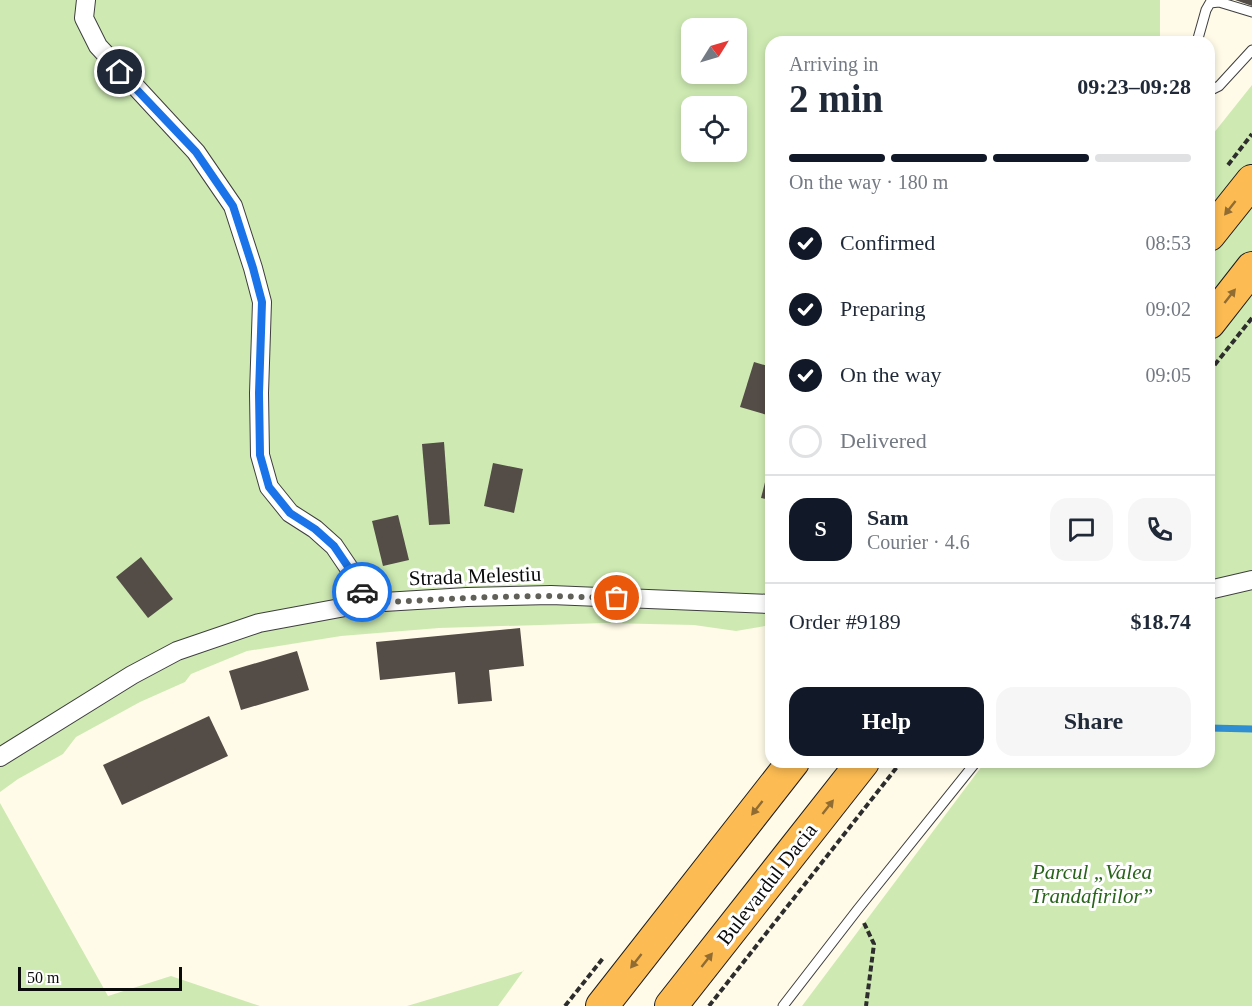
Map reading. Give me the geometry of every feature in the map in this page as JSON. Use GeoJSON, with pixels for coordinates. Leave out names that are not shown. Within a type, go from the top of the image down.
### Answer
{"type":"FeatureCollection","features":[{"type":"Feature","properties":{"kind":"highway"},"geometry":{"type":"LineString","coordinates":[[1215,224],[1238,176]]}},
{"type":"Feature","properties":{"kind":"highway"},"geometry":{"type":"LineString","coordinates":[[1215,315],[1252,268]]}},
{"type":"Feature","properties":{"kind":"highway"},"geometry":{"type":"LineString","coordinates":[[602,1006],[788,768]]}},
{"type":"Feature","properties":{"kind":"highway","name":"Bulevardul Dacia"},"geometry":{"type":"LineString","coordinates":[[671,1006],[858,768]]}},
{"type":"Feature","properties":{"kind":"street"},"geometry":{"type":"LineString","coordinates":[[86,0],[84,18],[98,46],[196,152],[233,206],[262,302],[259,393],[260,455],[269,487],[290,513],[315,529],[334,546],[355,577],[367,603]]}},
{"type":"Feature","properties":{"kind":"street"},"geometry":{"type":"LineString","coordinates":[[1215,588],[1252,579]]}},
{"type":"Feature","properties":{"kind":"street","name":"Strada Melestiu"},"geometry":{"type":"LineString","coordinates":[[0,757],[132,675],[177,651],[259,623],[367,603],[467,597],[551,596],[765,604]]}},
{"type":"Feature","properties":{"kind":"lane"},"geometry":{"type":"LineString","coordinates":[[1199,36],[1210,3],[1219,2],[1252,12]]}},
{"type":"Feature","properties":{"kind":"lane"},"geometry":{"type":"LineString","coordinates":[[1215,88],[1252,50]]}},
{"type":"Feature","properties":{"kind":"lane"},"geometry":{"type":"LineString","coordinates":[[783,1006],[971,768]]}},
{"type":"Feature","properties":{"kind":"path"},"geometry":{"type":"LineString","coordinates":[[1238,176],[1252,134]]}},
{"type":"Feature","properties":{"kind":"path"},"geometry":{"type":"LineString","coordinates":[[1215,364],[1252,318]]}},
{"type":"Feature","properties":{"kind":"path"},"geometry":{"type":"LineString","coordinates":[[709,1006],[896,768]]}},
{"type":"Feature","properties":{"kind":"path"},"geometry":{"type":"LineString","coordinates":[[858,909],[874,944],[866,1006]]}},
{"type":"Feature","properties":{"kind":"green space"},"geometry":{"type":"Polygon","coordinates":[[[0,0],[1160,0],[1160,36],[765,36],[765,626],[736,631],[694,625],[605,623],[439,628],[341,636],[247,651],[191,674],[185,682],[140,702],[76,737],[63,754],[18,779],[0,792],[0,0]]]}},
{"type":"Feature","properties":{"kind":"green space","name":"Parcul „Valea Trandafirilor”"},"geometry":{"type":"Polygon","coordinates":[[[1252,85],[1252,1006],[802,1006],[980,768],[1215,768],[1215,131],[1252,85]]]}},
{"type":"Feature","properties":{"kind":"green space"},"geometry":{"type":"Polygon","coordinates":[[[0,803],[108,996],[171,976],[260,1006],[0,1006],[0,803]]]}},
{"type":"Feature","properties":{"kind":"green space"},"geometry":{"type":"Polygon","coordinates":[[[523,971],[498,1006],[407,1006],[523,971]]]}},
{"type":"Feature","properties":{"kind":"building"},"geometry":{"type":"Polygon","coordinates":[[[1235,0],[1252,0],[1252,6],[1235,0]]]}},
{"type":"Feature","properties":{"kind":"building"},"geometry":{"type":"Polygon","coordinates":[[[754,362],[765,365],[765,414],[740,407],[754,362]]]}},
{"type":"Feature","properties":{"kind":"building"},"geometry":{"type":"Polygon","coordinates":[[[444,442],[450,524],[429,525],[422,444],[444,442]]]}},
{"type":"Feature","properties":{"kind":"building"},"geometry":{"type":"Polygon","coordinates":[[[493,463],[523,469],[514,513],[484,506],[493,463]]]}},
{"type":"Feature","properties":{"kind":"building"},"geometry":{"type":"Polygon","coordinates":[[[765,482],[765,499],[761,498],[765,482]]]}},
{"type":"Feature","properties":{"kind":"building"},"geometry":{"type":"Polygon","coordinates":[[[398,515],[409,560],[383,566],[372,521],[398,515]]]}},
{"type":"Feature","properties":{"kind":"building"},"geometry":{"type":"Polygon","coordinates":[[[141,557],[173,599],[148,618],[116,577],[141,557]]]}},
{"type":"Feature","properties":{"kind":"building"},"geometry":{"type":"Polygon","coordinates":[[[520,628],[524,666],[489,670],[492,701],[458,704],[455,672],[380,680],[376,642],[520,628]]]}},
{"type":"Feature","properties":{"kind":"building"},"geometry":{"type":"Polygon","coordinates":[[[297,651],[309,690],[241,710],[229,671],[297,651]]]}},
{"type":"Feature","properties":{"kind":"building"},"geometry":{"type":"Polygon","coordinates":[[[209,716],[228,756],[122,805],[103,765],[209,716]]]}},
{"type":"Feature","properties":{"kind":"waterway"},"geometry":{"type":"LineString","coordinates":[[1215,728],[1252,729]]}},
{"type":"Feature","properties":{"kind":"way so far"},"geometry":{"type":"LineString","coordinates":[[362,592],[367,603],[488,597],[617,598]]}},
{"type":"Feature","properties":{"kind":"route"},"geometry":{"type":"LineString","coordinates":[[120,72],[196,152],[233,206],[262,302],[259,393],[260,455],[269,487],[290,513],[315,529],[334,546],[355,577],[362,592]]}}]}
